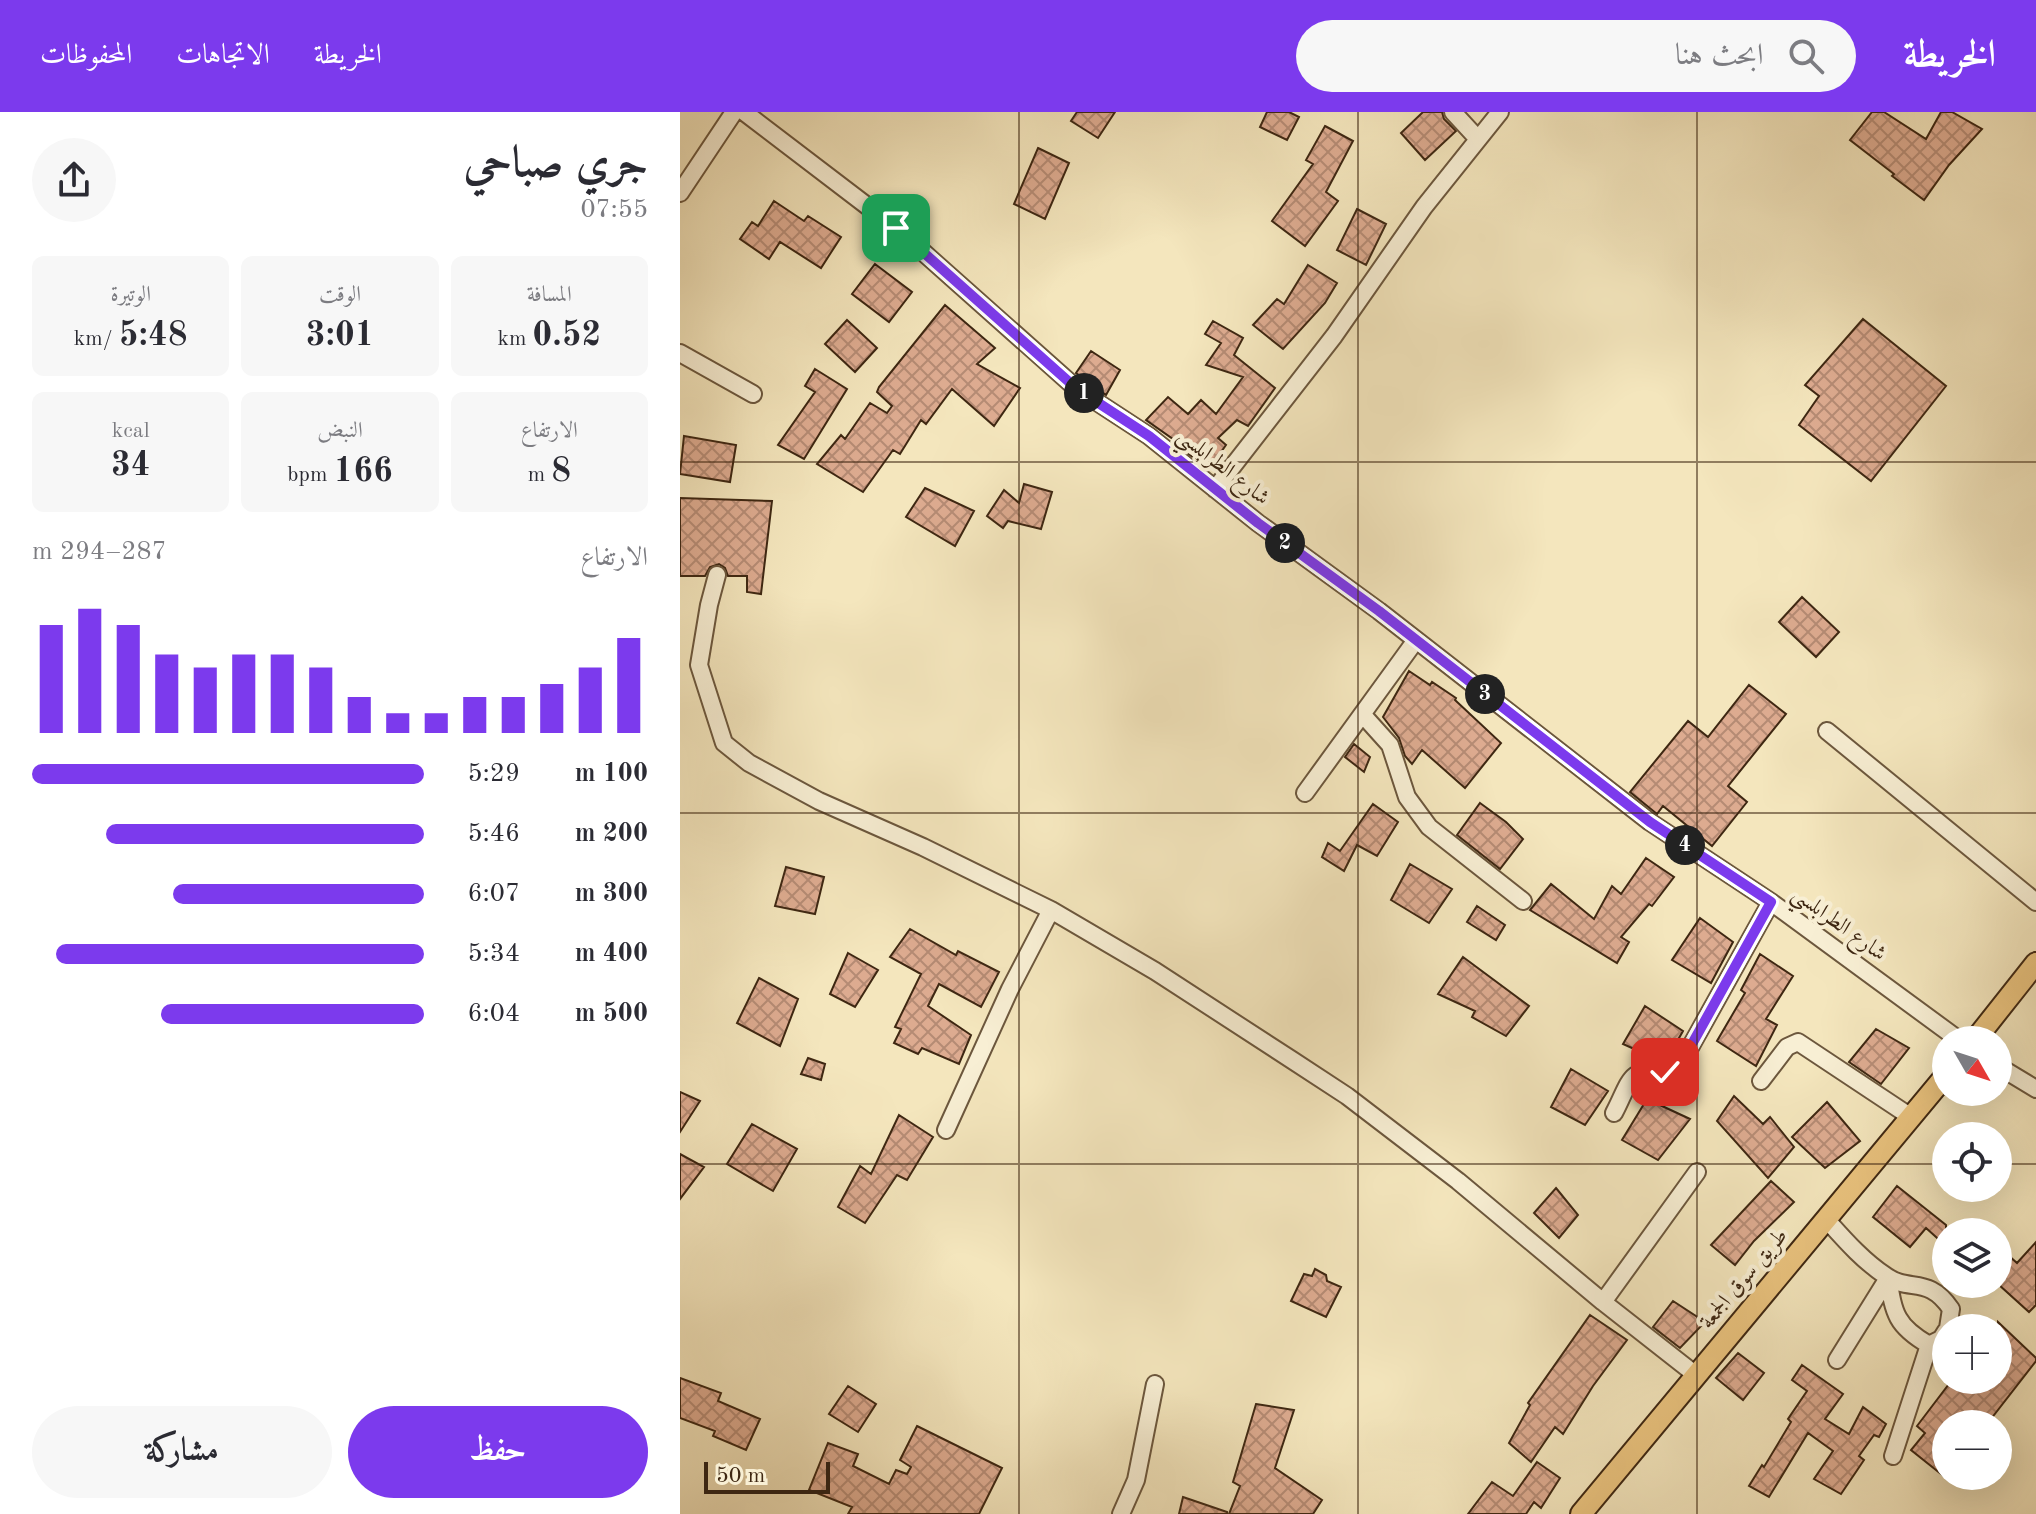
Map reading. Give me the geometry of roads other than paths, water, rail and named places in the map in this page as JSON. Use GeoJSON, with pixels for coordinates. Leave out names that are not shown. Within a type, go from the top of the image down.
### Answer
{"type":"FeatureCollection","features":[{"type":"Feature","properties":{"kind":"main road"},"geometry":{"type":"LineString","coordinates":[[1986,1026],[2036,963]]}},
{"type":"Feature","properties":{"kind":"main road","name":"طريق سوق الجمعة"},"geometry":{"type":"LineString","coordinates":[[1581,1514],[1932,1092]]}},
{"type":"Feature","properties":{"kind":"street"},"geometry":{"type":"LineString","coordinates":[[680,193],[734,112]]}},
{"type":"Feature","properties":{"kind":"street","name":"شارع الطرابلسي"},"geometry":{"type":"LineString","coordinates":[[744,112],[896,228],[1077,389],[1149,436],[1650,822],[1771,902],[1940,1026]]}},
{"type":"Feature","properties":{"kind":"street"},"geometry":{"type":"LineString","coordinates":[[1453,112],[1477,138]]}},
{"type":"Feature","properties":{"kind":"street"},"geometry":{"type":"LineString","coordinates":[[1215,489],[1334,336],[1424,207],[1500,112]]}},
{"type":"Feature","properties":{"kind":"street"},"geometry":{"type":"LineString","coordinates":[[680,353],[753,394]]}},
{"type":"Feature","properties":{"kind":"street"},"geometry":{"type":"LineString","coordinates":[[717,575],[699,665],[724,743],[749,763],[819,801],[923,847],[1051,910],[1155,971],[1347,1096],[1458,1181],[1696,1375]]}},
{"type":"Feature","properties":{"kind":"street"},"geometry":{"type":"LineString","coordinates":[[1305,793],[1416,640]]}},
{"type":"Feature","properties":{"kind":"street"},"geometry":{"type":"LineString","coordinates":[[1363,715],[1390,745],[1407,797],[1429,827],[1523,901]]}},
{"type":"Feature","properties":{"kind":"street"},"geometry":{"type":"LineString","coordinates":[[1827,731],[2036,902]]}},
{"type":"Feature","properties":{"kind":"street"},"geometry":{"type":"LineString","coordinates":[[1614,1113],[1635,1074],[1646,1069],[1665,1072],[1687,1053],[1771,902]]}},
{"type":"Feature","properties":{"kind":"street"},"geometry":{"type":"LineString","coordinates":[[946,1130],[1010,989],[1051,910]]}},
{"type":"Feature","properties":{"kind":"street"},"geometry":{"type":"LineString","coordinates":[[1761,1081],[1787,1047],[1798,1042],[1911,1117]]}},
{"type":"Feature","properties":{"kind":"street"},"geometry":{"type":"LineString","coordinates":[[2012,1074],[2036,1089]]}},
{"type":"Feature","properties":{"kind":"street"},"geometry":{"type":"LineString","coordinates":[[1603,1302],[1697,1172]]}},
{"type":"Feature","properties":{"kind":"street"},"geometry":{"type":"LineString","coordinates":[[1826,1219],[1888,1278],[1927,1287],[1943,1297],[1951,1309],[1950,1314]]}},
{"type":"Feature","properties":{"kind":"street"},"geometry":{"type":"LineString","coordinates":[[1888,1278],[1893,1312],[1902,1326],[1929,1345]]}},
{"type":"Feature","properties":{"kind":"street"},"geometry":{"type":"LineString","coordinates":[[1837,1360],[1888,1278]]}},
{"type":"Feature","properties":{"kind":"street"},"geometry":{"type":"LineString","coordinates":[[1893,1456],[1932,1344]]}},
{"type":"Feature","properties":{"kind":"street"},"geometry":{"type":"LineString","coordinates":[[1121,1514],[1136,1480],[1155,1384]]}}]}
